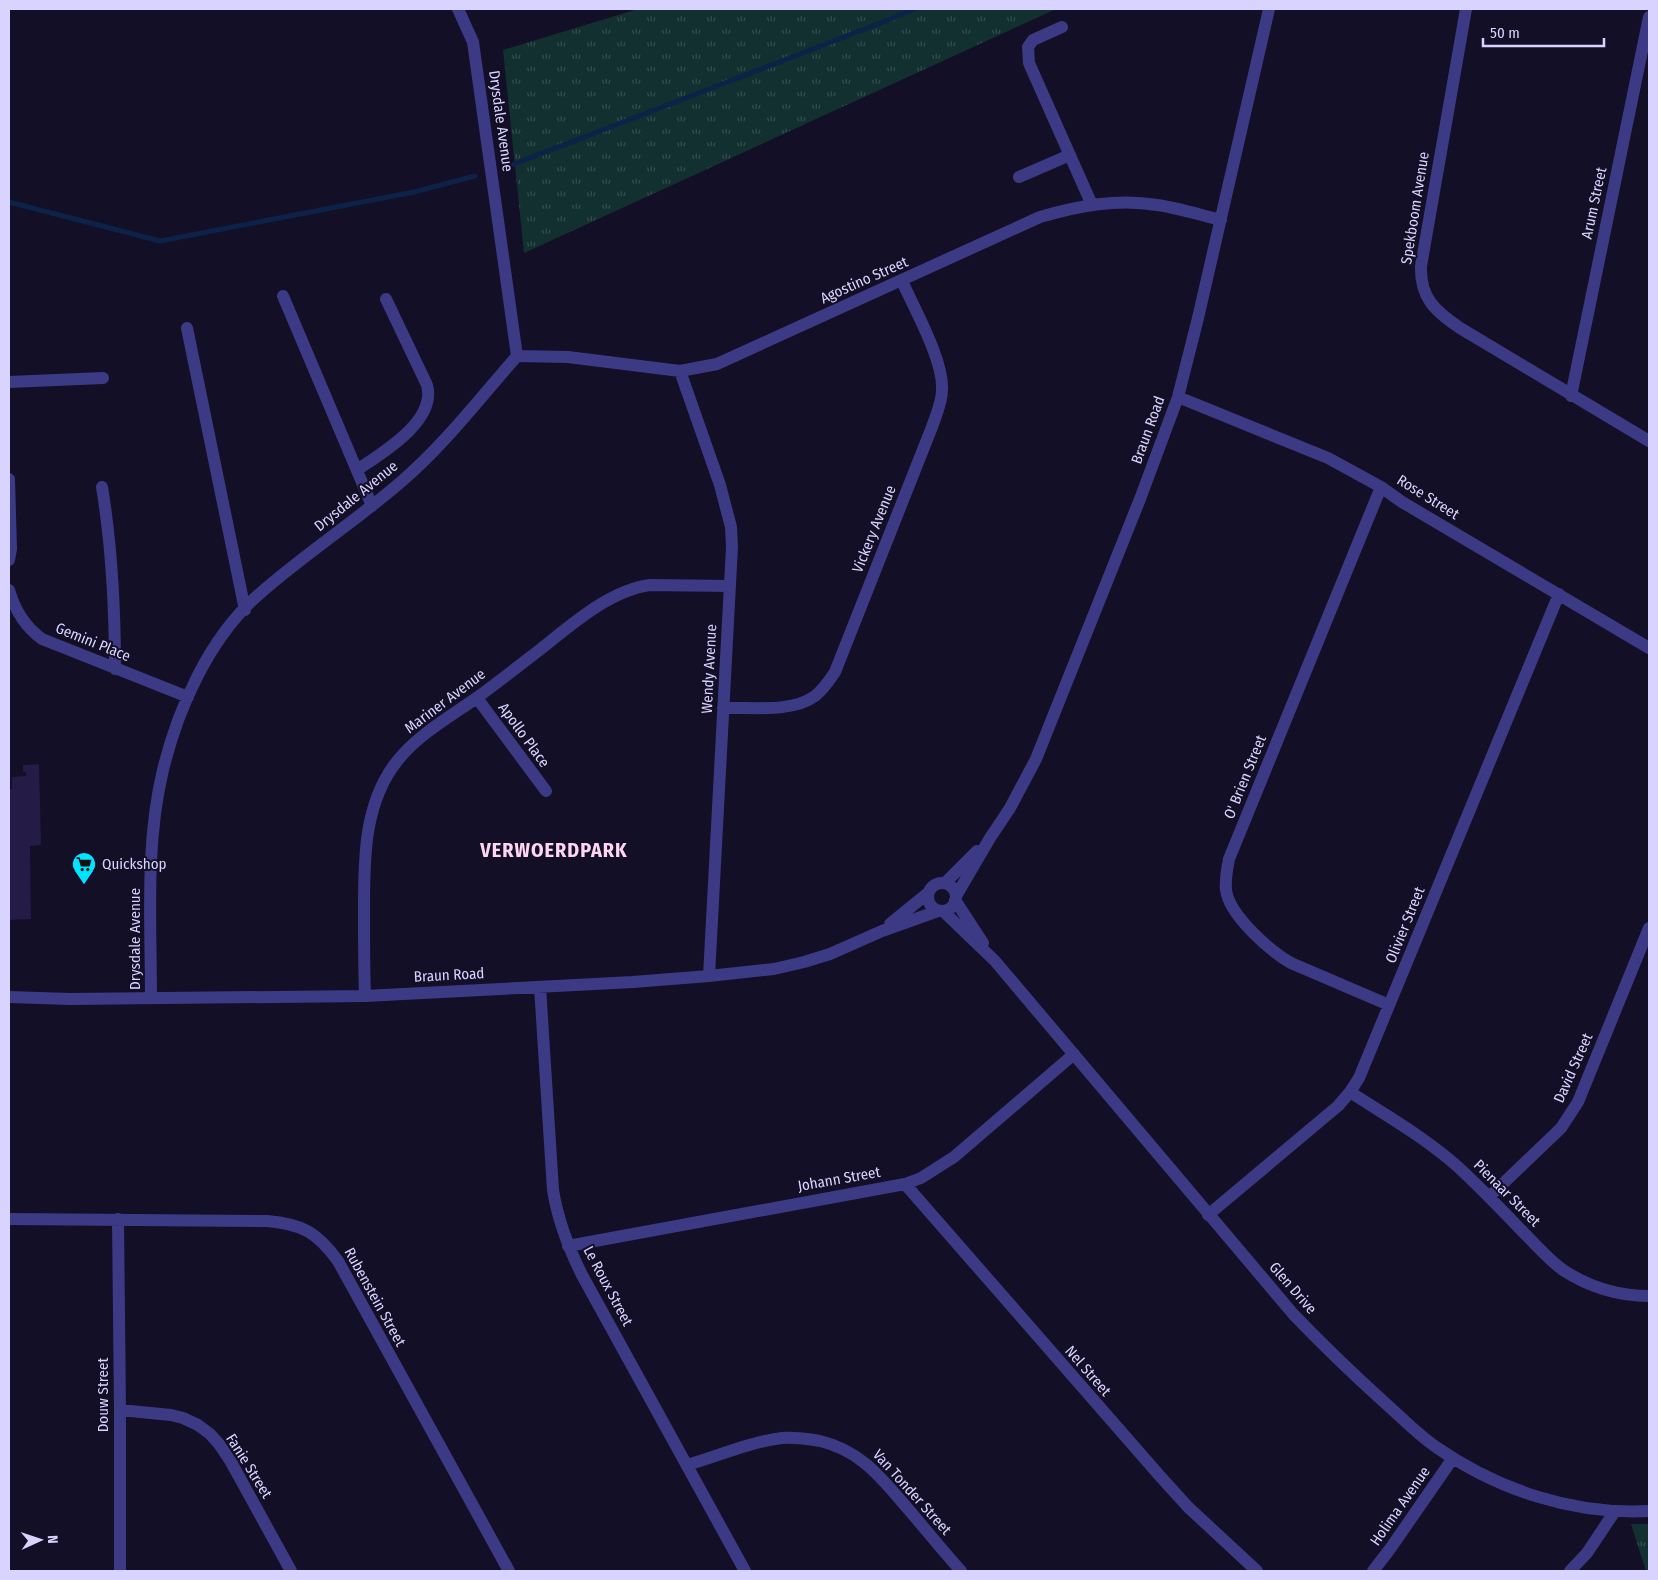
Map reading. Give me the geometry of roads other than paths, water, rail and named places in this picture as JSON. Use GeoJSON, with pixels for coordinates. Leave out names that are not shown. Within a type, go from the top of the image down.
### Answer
{"type":"FeatureCollection","features":[{"type":"Feature","properties":{"kind":"street","name":"Braun Road"},"geometry":{"type":"LineString","coordinates":[[955,898],[1015,800],[1036,759],[1140,499],[1178,397],[1269,9]]}},
{"type":"Feature","properties":{"kind":"street","name":"Spekboom Avenue"},"geometry":{"type":"LineString","coordinates":[[1466,9],[1421,266],[1422,286],[1426,296],[1442,316],[1571,396],[1649,441]]}},
{"type":"Feature","properties":{"kind":"street","name":"Drysdale Avenue"},"geometry":{"type":"LineString","coordinates":[[151,998],[152,859],[156,806],[163,770],[188,697],[201,670],[217,643],[256,597],[404,480],[435,450],[517,356],[474,42],[461,10]]}},
{"type":"Feature","properties":{"kind":"street","name":"Arum Street"},"geometry":{"type":"LineString","coordinates":[[1571,396],[1649,17]]}},
{"type":"Feature","properties":{"kind":"street"},"geometry":{"type":"LineString","coordinates":[[1062,27],[1033,40],[1028,47],[1030,63],[1092,205]]}},
{"type":"Feature","properties":{"kind":"street"},"geometry":{"type":"LineString","coordinates":[[1018,176],[1070,155]]}},
{"type":"Feature","properties":{"kind":"street","name":"Agostino Street"},"geometry":{"type":"LineString","coordinates":[[517,356],[568,357],[680,371],[717,364],[1040,217],[1067,209],[1132,202],[1157,204],[1221,220]]}},
{"type":"Feature","properties":{"kind":"street","name":"Vickery Avenue"},"geometry":{"type":"LineString","coordinates":[[723,708],[790,706],[803,703],[816,696],[834,672],[940,405],[942,381],[934,352],[902,281]]}},
{"type":"Feature","properties":{"kind":"street"},"geometry":{"type":"LineString","coordinates":[[283,296],[372,506]]}},
{"type":"Feature","properties":{"kind":"street"},"geometry":{"type":"LineString","coordinates":[[357,470],[402,437],[428,402],[429,393],[427,385],[386,299]]}},
{"type":"Feature","properties":{"kind":"street"},"geometry":{"type":"LineString","coordinates":[[187,328],[245,610]]}},
{"type":"Feature","properties":{"kind":"street","name":"Wendy Avenue"},"geometry":{"type":"LineString","coordinates":[[680,371],[720,485],[731,527],[732,547],[709,976]]}},
{"type":"Feature","properties":{"kind":"street"},"geometry":{"type":"LineString","coordinates":[[9,382],[103,378]]}},
{"type":"Feature","properties":{"kind":"street","name":"Rose Street"},"geometry":{"type":"LineString","coordinates":[[1178,397],[1328,458],[1649,648]]}},
{"type":"Feature","properties":{"kind":"street"},"geometry":{"type":"LineString","coordinates":[[9,479],[11,549],[9,560]]}},
{"type":"Feature","properties":{"kind":"street"},"geometry":{"type":"LineString","coordinates":[[102,487],[112,566],[115,669]]}},
{"type":"Feature","properties":{"kind":"street","name":"O' Brien Street"},"geometry":{"type":"LineString","coordinates":[[1381,488],[1229,859],[1226,892],[1241,918],[1262,942],[1278,956],[1390,1005]]}},
{"type":"Feature","properties":{"kind":"street","name":"Mariner Avenue"},"geometry":{"type":"LineString","coordinates":[[364,996],[364,865],[368,830],[379,793],[390,770],[410,748],[437,725],[477,698],[587,614],[617,594],[640,586],[650,585],[730,586]]}},
{"type":"Feature","properties":{"kind":"street","name":"Gemini Place"},"geometry":{"type":"LineString","coordinates":[[9,590],[13,605],[22,619],[30,630],[42,639],[188,697]]}},
{"type":"Feature","properties":{"kind":"street","name":"Olivier Street"},"geometry":{"type":"LineString","coordinates":[[1208,1215],[1338,1106],[1350,1092],[1365,1065],[1558,594]]}},
{"type":"Feature","properties":{"kind":"street","name":"Apollo Place"},"geometry":{"type":"LineString","coordinates":[[477,698],[546,791]]}},
{"type":"Feature","properties":{"kind":"street","name":"Braun Road"},"geometry":{"type":"LineString","coordinates":[[945,883],[990,838]]}},
{"type":"Feature","properties":{"kind":"street"},"geometry":{"type":"LineString","coordinates":[[945,883],[952,888],[955,898],[950,908],[940,911],[931,906],[928,893],[929,889],[936,884],[945,883]]}},
{"type":"Feature","properties":{"kind":"street","name":"Braun Road"},"geometry":{"type":"LineString","coordinates":[[882,931],[928,893]]}},
{"type":"Feature","properties":{"kind":"street","name":"Glen Drive"},"geometry":{"type":"LineString","coordinates":[[955,898],[996,962]]}},
{"type":"Feature","properties":{"kind":"street","name":"Braun Road"},"geometry":{"type":"LineString","coordinates":[[9,997],[70,999],[364,996],[709,976],[774,969],[804,962],[830,954],[882,931],[940,911]]}},
{"type":"Feature","properties":{"kind":"street","name":"Glen Drive"},"geometry":{"type":"LineString","coordinates":[[940,911],[996,962],[1294,1315],[1329,1351],[1420,1434],[1453,1458],[1478,1472],[1526,1493],[1593,1510],[1649,1511]]}},
{"type":"Feature","properties":{"kind":"street","name":"David Street"},"geometry":{"type":"LineString","coordinates":[[1489,1196],[1561,1128],[1570,1116],[1578,1102],[1649,928]]}},
{"type":"Feature","properties":{"kind":"street","name":"Le Roux Street"},"geometry":{"type":"LineString","coordinates":[[540,987],[553,1190],[559,1221],[568,1246],[745,1571]]}},
{"type":"Feature","properties":{"kind":"street","name":"Johann Street"},"geometry":{"type":"LineString","coordinates":[[568,1246],[905,1184],[922,1178],[954,1157],[1074,1054]]}},
{"type":"Feature","properties":{"kind":"street","name":"Pienaar Street"},"geometry":{"type":"LineString","coordinates":[[1350,1092],[1432,1146],[1489,1196],[1548,1257],[1563,1269],[1601,1288],[1620,1294],[1649,1296]]}},
{"type":"Feature","properties":{"kind":"street","name":"Nel Street"},"geometry":{"type":"LineString","coordinates":[[905,1184],[1073,1379],[1165,1482],[1194,1513],[1257,1571]]}},
{"type":"Feature","properties":{"kind":"street","name":"Rubenstein Street"},"geometry":{"type":"LineString","coordinates":[[9,1219],[267,1221],[302,1227],[321,1240],[327,1245],[338,1262],[509,1571]]}},
{"type":"Feature","properties":{"kind":"street","name":"Douw Street"},"geometry":{"type":"LineString","coordinates":[[118,1219],[120,1571]]}},
{"type":"Feature","properties":{"kind":"street","name":"Fanie Street"},"geometry":{"type":"LineString","coordinates":[[120,1410],[183,1418],[198,1425],[210,1434],[219,1444],[230,1462],[291,1571]]}},
{"type":"Feature","properties":{"kind":"street","name":"Van Tonder Street"},"geometry":{"type":"LineString","coordinates":[[687,1465],[762,1442],[783,1438],[808,1439],[832,1444],[864,1461],[880,1476],[961,1571]]}},
{"type":"Feature","properties":{"kind":"street","name":"Holima Avenue"},"geometry":{"type":"LineString","coordinates":[[1373,1571],[1453,1458]]}},
{"type":"Feature","properties":{"kind":"street"},"geometry":{"type":"LineString","coordinates":[[1570,1571],[1587,1552],[1615,1511]]}},
{"type":"Feature","properties":{"kind":"waterway"},"geometry":{"type":"LineString","coordinates":[[509,166],[914,9]]}},
{"type":"Feature","properties":{"kind":"waterway"},"geometry":{"type":"LineString","coordinates":[[9,202],[160,241],[414,192],[475,176]]}},
{"type":"Feature","properties":{"kind":"place","name":"Quickshop"},"geometry":{"type":"Point","coordinates":[84,885]}},
{"type":"Feature","properties":{"kind":"district","name":"VERWOERDPARK"},"geometry":{"type":"Point","coordinates":[554,850]}}]}
